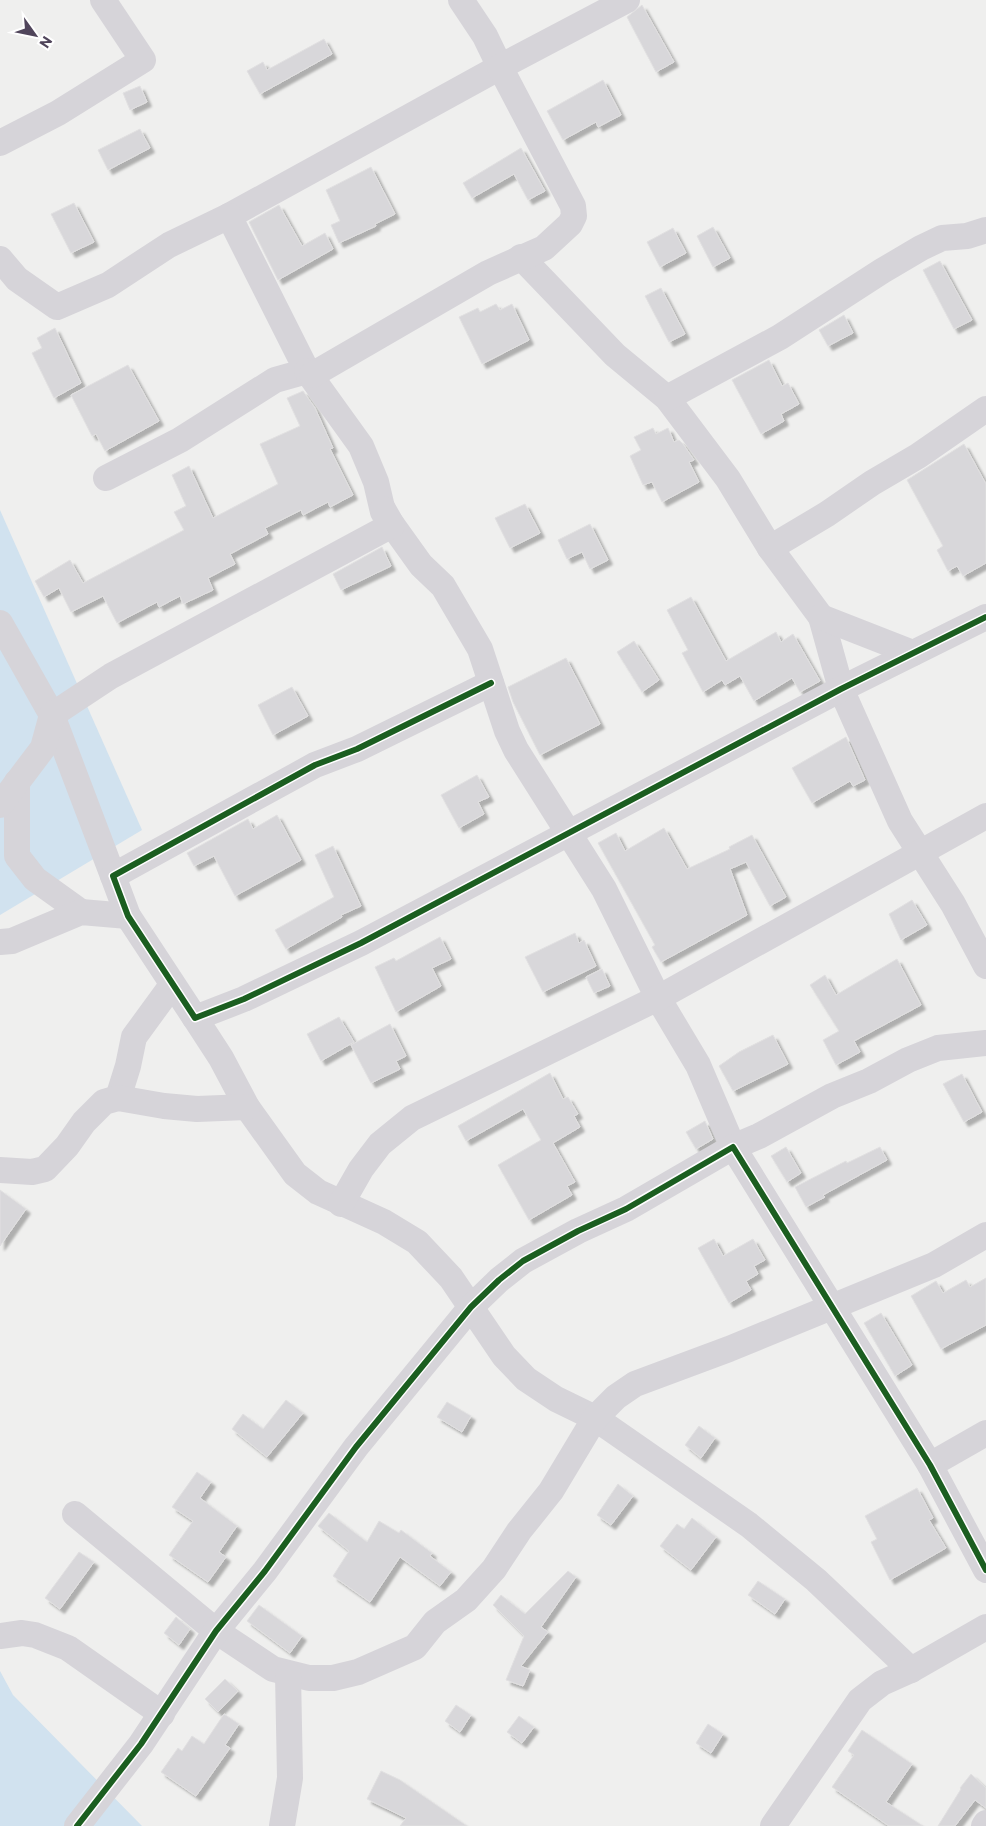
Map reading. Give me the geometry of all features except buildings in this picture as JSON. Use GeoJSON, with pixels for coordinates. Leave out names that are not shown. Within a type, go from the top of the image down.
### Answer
{"type":"FeatureCollection","features":[{"type":"Feature","properties":{"kind":"street"},"geometry":{"type":"LineString","coordinates":[[0,143],[58,113],[143,60],[103,0]]}},
{"type":"Feature","properties":{"kind":"street"},"geometry":{"type":"LineString","coordinates":[[106,478],[180,440],[276,380],[309,373],[488,273],[544,248],[570,224],[574,216],[573,206],[485,36],[461,0]]}},
{"type":"Feature","properties":{"kind":"street"},"geometry":{"type":"LineString","coordinates":[[0,259],[16,279],[57,307],[108,285],[169,245],[229,216],[500,67],[627,0]]}},
{"type":"Feature","properties":{"kind":"street"},"geometry":{"type":"LineString","coordinates":[[229,216],[309,373],[392,525],[421,565],[443,586],[480,649],[507,731],[516,750],[604,889],[658,998],[698,1065],[734,1147],[830,1306],[930,1465],[986,1570]]}},
{"type":"Feature","properties":{"kind":"street"},"geometry":{"type":"LineString","coordinates":[[667,398],[780,337],[921,248],[942,238],[967,236],[986,230]]}},
{"type":"Feature","properties":{"kind":"street"},"geometry":{"type":"LineString","coordinates":[[521,257],[615,355],[667,398],[728,479],[770,548],[821,617],[841,689],[900,821],[953,904],[986,966]]}},
{"type":"Feature","properties":{"kind":"street"},"geometry":{"type":"LineString","coordinates":[[770,548],[827,514],[872,482],[918,456],[986,409]]}},
{"type":"Feature","properties":{"kind":"street"},"geometry":{"type":"LineString","coordinates":[[0,805],[43,748],[52,715],[111,676],[392,525]]}},
{"type":"Feature","properties":{"kind":"street"},"geometry":{"type":"LineString","coordinates":[[821,617],[914,653]]}},
{"type":"Feature","properties":{"kind":"street"},"geometry":{"type":"LineString","coordinates":[[195,1018],[244,999],[345,951],[841,689],[986,617]]}},
{"type":"Feature","properties":{"kind":"street"},"geometry":{"type":"LineString","coordinates":[[0,623],[52,715],[128,916],[221,1058],[246,1107],[294,1174],[318,1192],[384,1222],[417,1242],[450,1278],[504,1356],[526,1379],[556,1399],[595,1418],[749,1525],[816,1580],[911,1670]]}},
{"type":"Feature","properties":{"kind":"street"},"geometry":{"type":"LineString","coordinates":[[113,876],[315,765],[357,748],[491,683]]}},
{"type":"Feature","properties":{"kind":"street"},"geometry":{"type":"LineString","coordinates":[[17,782],[17,856],[35,879],[81,912]]}},
{"type":"Feature","properties":{"kind":"street"},"geometry":{"type":"LineString","coordinates":[[341,1204],[361,1169],[380,1144],[412,1118],[658,998],[986,816]]}},
{"type":"Feature","properties":{"kind":"street"},"geometry":{"type":"LineString","coordinates":[[0,942],[12,941],[81,912],[128,916]]}},
{"type":"Feature","properties":{"kind":"street"},"geometry":{"type":"LineString","coordinates":[[118,1098],[128,1066],[134,1037],[172,985]]}},
{"type":"Feature","properties":{"kind":"street"},"geometry":{"type":"LineString","coordinates":[[76,1826],[162,1714],[216,1631],[265,1571],[356,1447],[471,1307],[499,1280],[523,1261],[578,1231],[626,1209],[734,1147],[759,1136],[832,1096],[869,1081],[908,1060],[938,1048],[986,1043]]}},
{"type":"Feature","properties":{"kind":"street"},"geometry":{"type":"LineString","coordinates":[[0,1170],[32,1172],[45,1169],[67,1146],[84,1122],[104,1102],[118,1098],[164,1106],[197,1109],[246,1107]]}},
{"type":"Feature","properties":{"kind":"street"},"geometry":{"type":"LineString","coordinates":[[75,1514],[216,1631],[261,1662],[288,1674],[309,1678],[333,1678],[358,1672],[415,1647],[435,1622],[466,1600],[494,1569],[519,1531],[551,1491],[595,1418],[616,1397],[635,1384],[934,1265],[986,1235]]}},
{"type":"Feature","properties":{"kind":"street"},"geometry":{"type":"LineString","coordinates":[[930,1465],[986,1433]]}},
{"type":"Feature","properties":{"kind":"street"},"geometry":{"type":"LineString","coordinates":[[773,1826],[860,1700],[882,1683],[911,1670],[986,1627]]}},
{"type":"Feature","properties":{"kind":"street"},"geometry":{"type":"LineString","coordinates":[[0,1636],[22,1633],[35,1635],[68,1648],[162,1714]]}},
{"type":"Feature","properties":{"kind":"street"},"geometry":{"type":"LineString","coordinates":[[282,1826],[290,1778],[288,1674]]}},
{"type":"Feature","properties":{"kind":"shaded area"},"geometry":{"type":"Polygon","coordinates":[[[0,510],[142,830],[0,915],[0,510]]]}},
{"type":"Feature","properties":{"kind":"shaded area"},"geometry":{"type":"Polygon","coordinates":[[[0,1671],[13,1695],[142,1826],[0,1826],[0,1671]]]}},
{"type":"Feature","properties":{"kind":"cycle path"},"geometry":{"type":"LineString","coordinates":[[491,683],[357,749],[315,765],[113,876],[128,916],[195,1018],[244,999],[361,943],[841,689],[986,617]]}},
{"type":"Feature","properties":{"kind":"cycle path"},"geometry":{"type":"LineString","coordinates":[[77,1826],[141,1744],[216,1631],[265,1571],[356,1447],[471,1307],[499,1280],[523,1261],[578,1231],[626,1209],[733,1147],[930,1465],[986,1570]]}}]}
